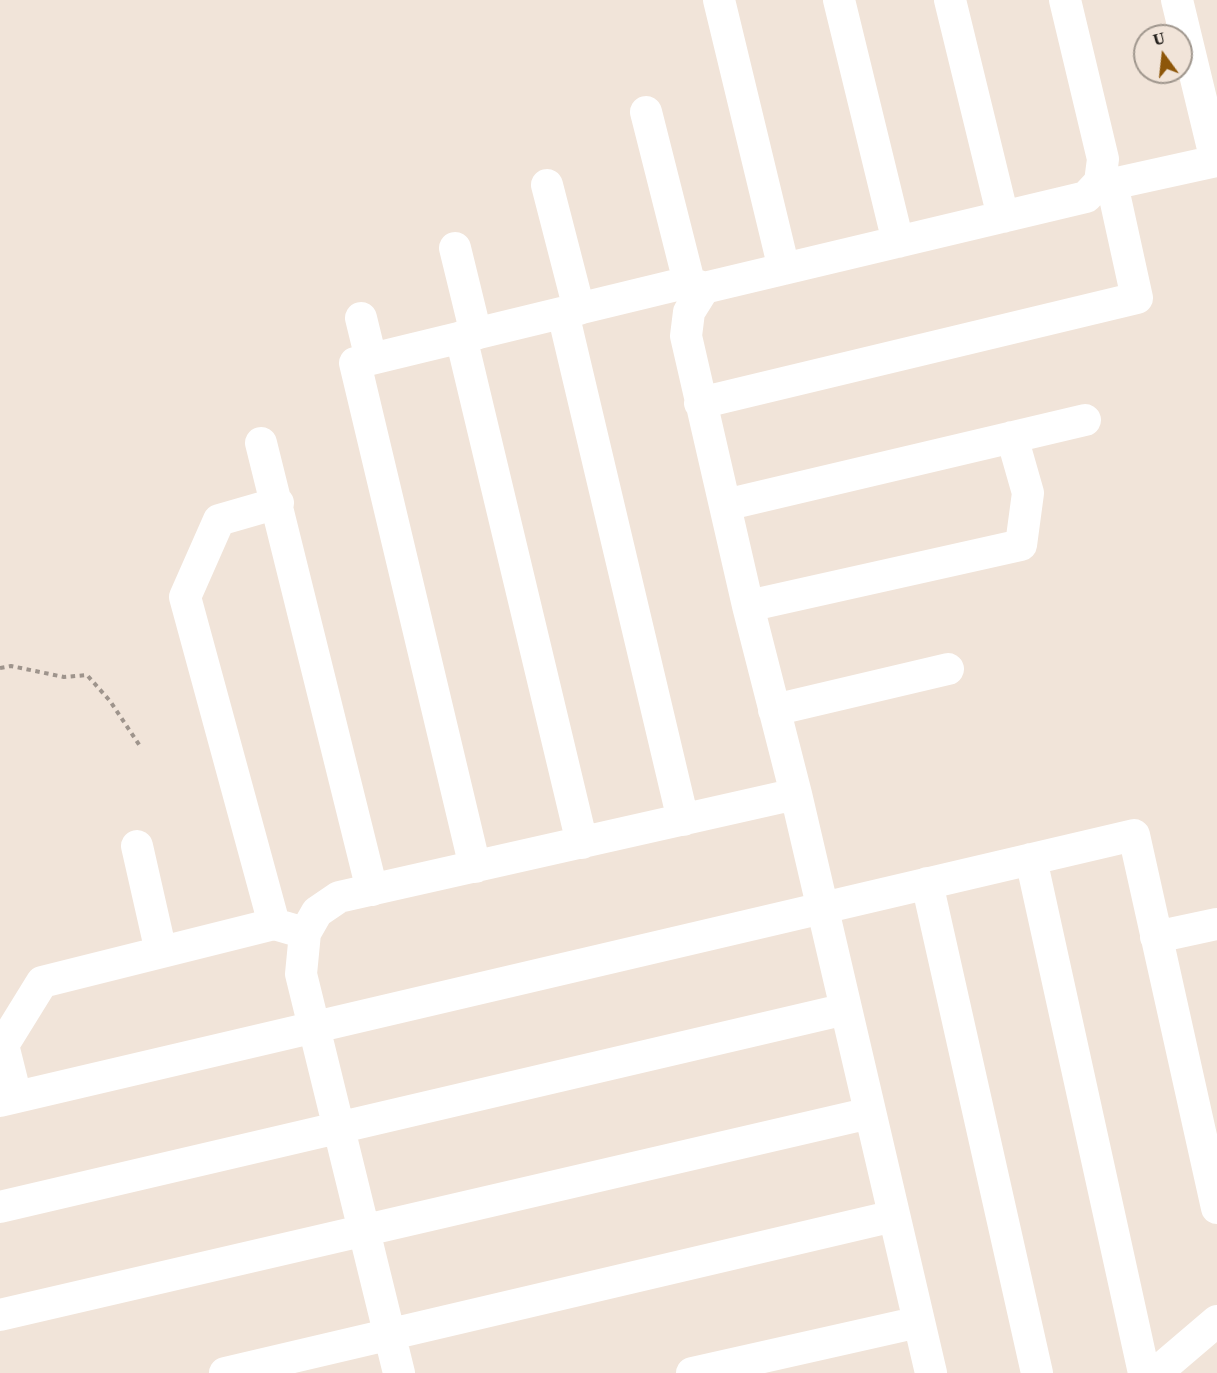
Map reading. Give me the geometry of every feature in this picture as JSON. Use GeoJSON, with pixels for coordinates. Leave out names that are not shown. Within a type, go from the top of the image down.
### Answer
{"type":"FeatureCollection","features":[{"type":"Feature","properties":{"kind":"street"},"geometry":{"type":"LineString","coordinates":[[719,0],[784,269]]}},
{"type":"Feature","properties":{"kind":"street"},"geometry":{"type":"LineString","coordinates":[[839,0],[898,242]]}},
{"type":"Feature","properties":{"kind":"street"},"geometry":{"type":"LineString","coordinates":[[950,0],[1003,217]]}},
{"type":"Feature","properties":{"kind":"street"},"geometry":{"type":"LineString","coordinates":[[700,403],[1137,298],[1106,183],[1103,159],[1065,0]]}},
{"type":"Feature","properties":{"kind":"street"},"geometry":{"type":"LineString","coordinates":[[476,867],[355,363],[571,311],[784,269],[1086,197],[1106,183],[1216,161],[1209,98],[1177,0]]}},
{"type":"Feature","properties":{"kind":"street"},"geometry":{"type":"LineString","coordinates":[[646,112],[697,285],[689,312],[686,336],[700,403],[796,794],[931,1373]]}},
{"type":"Feature","properties":{"kind":"street"},"geometry":{"type":"LineString","coordinates":[[548,185],[571,311],[683,820]]}},
{"type":"Feature","properties":{"kind":"street"},"geometry":{"type":"LineString","coordinates":[[455,248],[468,336],[582,843]]}},
{"type":"Feature","properties":{"kind":"street"},"geometry":{"type":"LineString","coordinates":[[361,318],[370,359]]}},
{"type":"Feature","properties":{"kind":"street"},"geometry":{"type":"LineString","coordinates":[[725,505],[1085,420]]}},
{"type":"Feature","properties":{"kind":"street"},"geometry":{"type":"LineString","coordinates":[[748,606],[1021,545],[1028,493],[1012,436]]}},
{"type":"Feature","properties":{"kind":"street"},"geometry":{"type":"LineString","coordinates":[[261,443],[372,890]]}},
{"type":"Feature","properties":{"kind":"street"},"geometry":{"type":"LineString","coordinates":[[274,924],[185,597],[219,520],[278,504]]}},
{"type":"Feature","properties":{"kind":"street"},"geometry":{"type":"LineString","coordinates":[[774,710],[948,669]]}},
{"type":"Feature","properties":{"kind":"street"},"geometry":{"type":"LineString","coordinates":[[399,1373],[301,974],[305,933],[317,912],[339,897],[796,794]]}},
{"type":"Feature","properties":{"kind":"street"},"geometry":{"type":"LineString","coordinates":[[305,933],[274,924],[42,982],[3,1045],[8,1099],[1134,835],[1217,1208]]}},
{"type":"Feature","properties":{"kind":"street"},"geometry":{"type":"LineString","coordinates":[[137,846],[161,952]]}},
{"type":"Feature","properties":{"kind":"street"},"geometry":{"type":"LineString","coordinates":[[1031,859],[1144,1373]]}},
{"type":"Feature","properties":{"kind":"street"},"geometry":{"type":"LineString","coordinates":[[927,883],[1037,1373]]}},
{"type":"Feature","properties":{"kind":"street"},"geometry":{"type":"LineString","coordinates":[[1156,937],[1217,924]]}},
{"type":"Feature","properties":{"kind":"street"},"geometry":{"type":"LineString","coordinates":[[0,1207],[846,1009]]}},
{"type":"Feature","properties":{"kind":"street"},"geometry":{"type":"LineString","coordinates":[[0,1315],[870,1113]]}},
{"type":"Feature","properties":{"kind":"street"},"geometry":{"type":"LineString","coordinates":[[225,1373],[894,1216]]}},
{"type":"Feature","properties":{"kind":"street"},"geometry":{"type":"LineString","coordinates":[[1156,1373],[1217,1321]]}},
{"type":"Feature","properties":{"kind":"street"},"geometry":{"type":"LineString","coordinates":[[692,1373],[919,1322]]}},
{"type":"Feature","properties":{"kind":"path"},"geometry":{"type":"LineString","coordinates":[[0,668],[11,666],[64,677],[87,675],[110,701],[140,746]]}}]}
